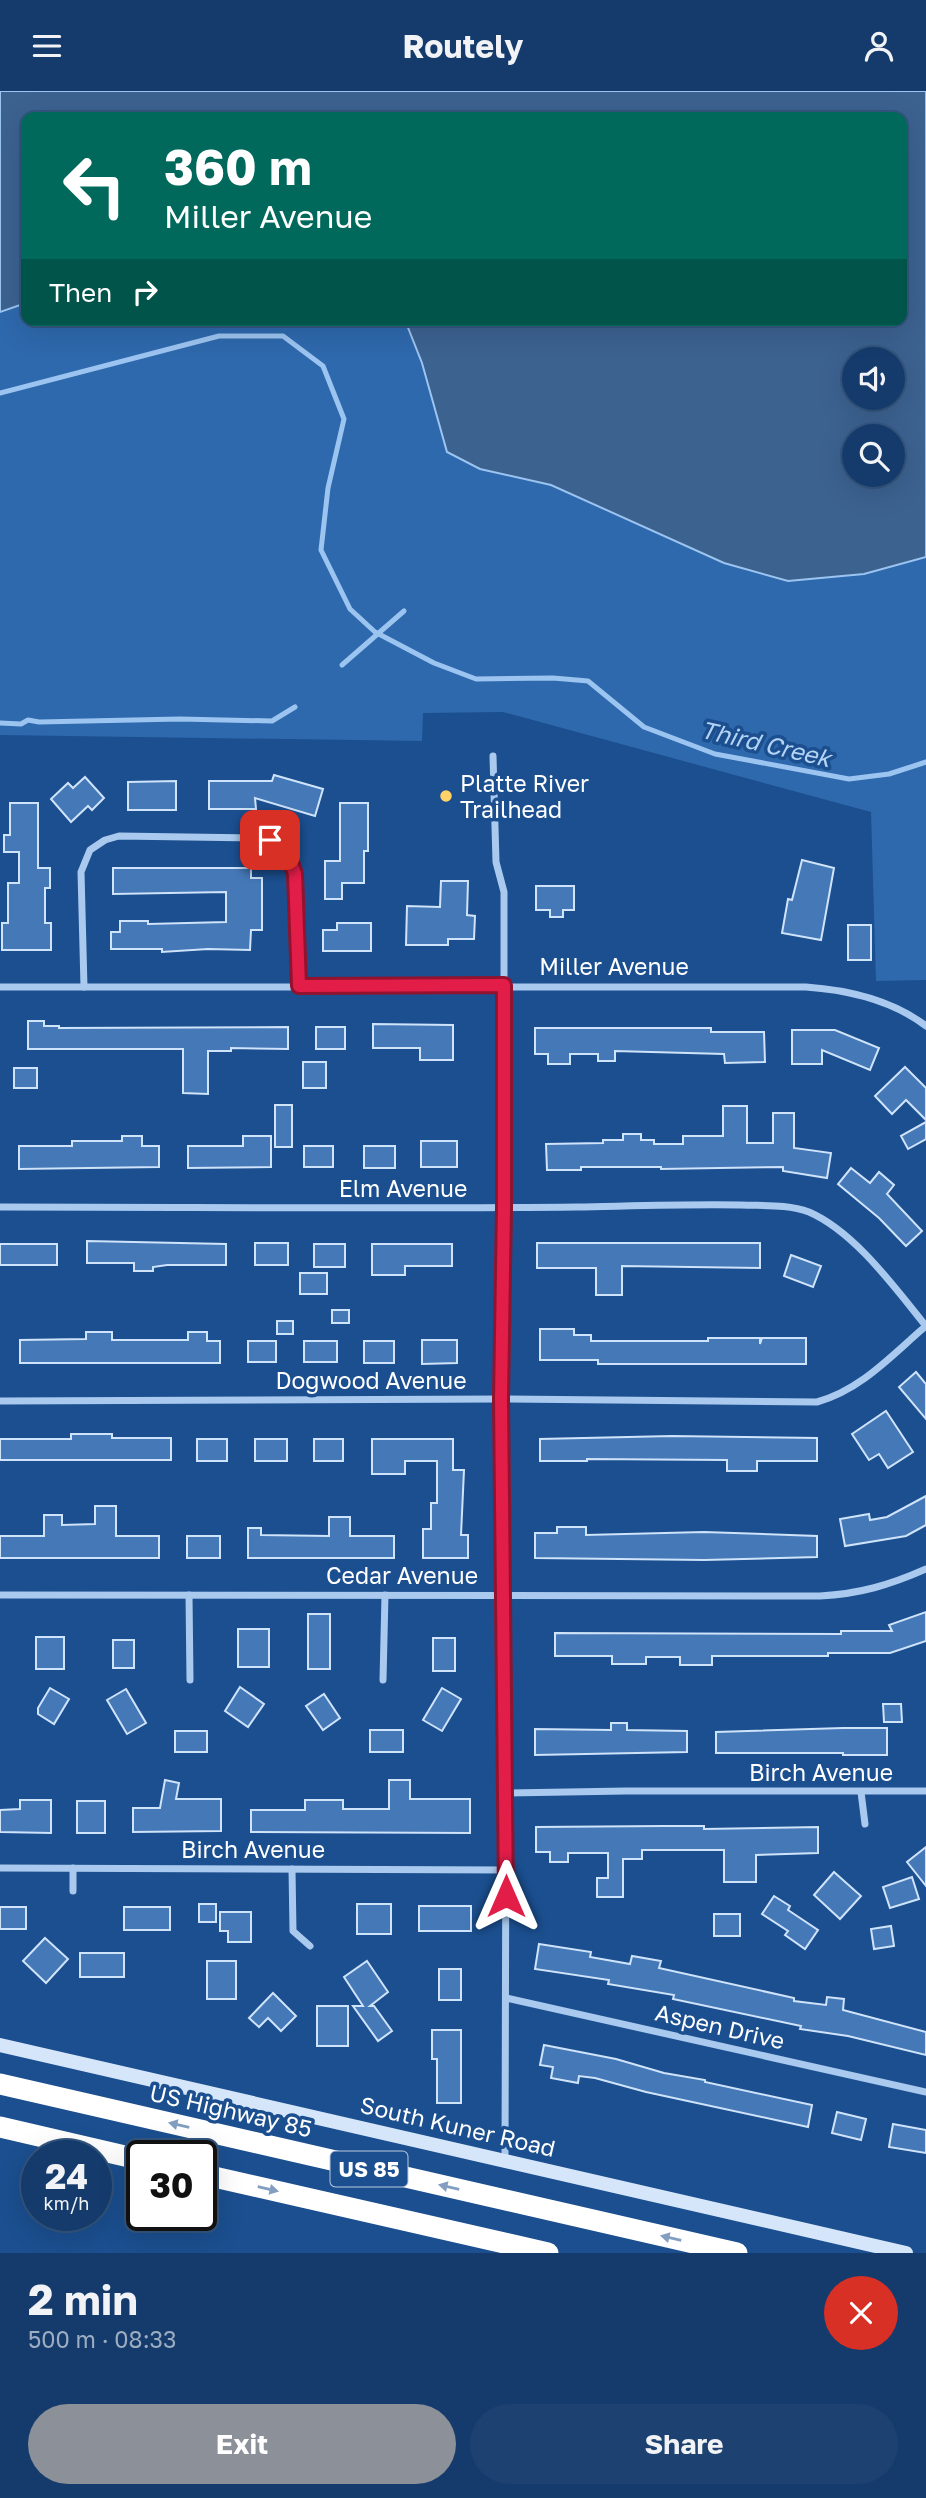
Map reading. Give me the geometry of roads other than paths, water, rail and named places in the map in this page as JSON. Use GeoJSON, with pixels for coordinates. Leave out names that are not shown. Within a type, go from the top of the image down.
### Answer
{"type":"FeatureCollection","features":[{"type":"Feature","properties":{"kind":"highway","name":"US Highway 85"},"geometry":{"type":"LineString","coordinates":[[0,2084],[737,2253]]}},
{"type":"Feature","properties":{"kind":"highway"},"geometry":{"type":"LineString","coordinates":[[0,2127],[126,2156]]}},
{"type":"Feature","properties":{"kind":"highway","name":"US 85"},"geometry":{"type":"LineString","coordinates":[[217,2178],[548,2253]]}},
{"type":"Feature","properties":{"kind":"street"},"geometry":{"type":"LineString","coordinates":[[493,755],[496,862],[504,892],[501,1399],[506,1793],[505,2160]]}},
{"type":"Feature","properties":{"kind":"street"},"geometry":{"type":"LineString","coordinates":[[83,987],[81,872],[90,851],[105,840],[119,836],[258,838],[279,844],[288,854],[295,874],[299,986]]}},
{"type":"Feature","properties":{"kind":"street","name":"Miller Avenue"},"geometry":{"type":"LineString","coordinates":[[0,987],[806,987],[831,989],[879,1001],[909,1014],[926,1026]]}},
{"type":"Feature","properties":{"kind":"street","name":"Elm Avenue"},"geometry":{"type":"LineString","coordinates":[[0,1207],[721,1205],[796,1208],[828,1223],[848,1239],[877,1267],[926,1326]]}},
{"type":"Feature","properties":{"kind":"street","name":"Dogwood Avenue"},"geometry":{"type":"LineString","coordinates":[[0,1401],[501,1399],[817,1402],[856,1386],[926,1326]]}},
{"type":"Feature","properties":{"kind":"street","name":"Cedar Avenue"},"geometry":{"type":"LineString","coordinates":[[0,1595],[838,1595],[891,1585],[926,1569]]}},
{"type":"Feature","properties":{"kind":"street"},"geometry":{"type":"LineString","coordinates":[[189,1595],[190,1680]]}},
{"type":"Feature","properties":{"kind":"street"},"geometry":{"type":"LineString","coordinates":[[383,1679],[385,1595]]}},
{"type":"Feature","properties":{"kind":"street","name":"Birch Avenue"},"geometry":{"type":"LineString","coordinates":[[506,1793],[926,1791]]}},
{"type":"Feature","properties":{"kind":"street"},"geometry":{"type":"LineString","coordinates":[[861,1792],[865,1824]]}},
{"type":"Feature","properties":{"kind":"street","name":"Birch Avenue"},"geometry":{"type":"LineString","coordinates":[[0,1868],[506,1870]]}},
{"type":"Feature","properties":{"kind":"street"},"geometry":{"type":"LineString","coordinates":[[73,1868],[73,1891]]}},
{"type":"Feature","properties":{"kind":"street"},"geometry":{"type":"LineString","coordinates":[[292,1869],[293,1931],[310,1946]]}},
{"type":"Feature","properties":{"kind":"street","name":"Aspen Drive"},"geometry":{"type":"LineString","coordinates":[[506,1999],[926,2092]]}},
{"type":"Feature","properties":{"kind":"street","name":"South Kuner Road"},"geometry":{"type":"LineString","coordinates":[[0,2045],[906,2253]]}},
{"type":"Feature","properties":{"kind":"waterway","name":"Third Creek"},"geometry":{"type":"LineString","coordinates":[[0,393],[219,336],[283,336],[323,366],[344,419],[328,488],[321,550],[350,609],[375,632],[434,663],[476,679],[553,678],[588,681],[644,727],[715,754],[849,779],[889,774],[926,762]]}},
{"type":"Feature","properties":{"kind":"waterway"},"geometry":{"type":"LineString","coordinates":[[342,665],[404,611]]}},
{"type":"Feature","properties":{"kind":"waterway"},"geometry":{"type":"LineString","coordinates":[[0,723],[21,724],[28,720],[272,721],[295,707]]}},
{"type":"Feature","properties":{"kind":"place","name":"Platte River Trailhead"},"geometry":{"type":"Point","coordinates":[446,796]}}]}
